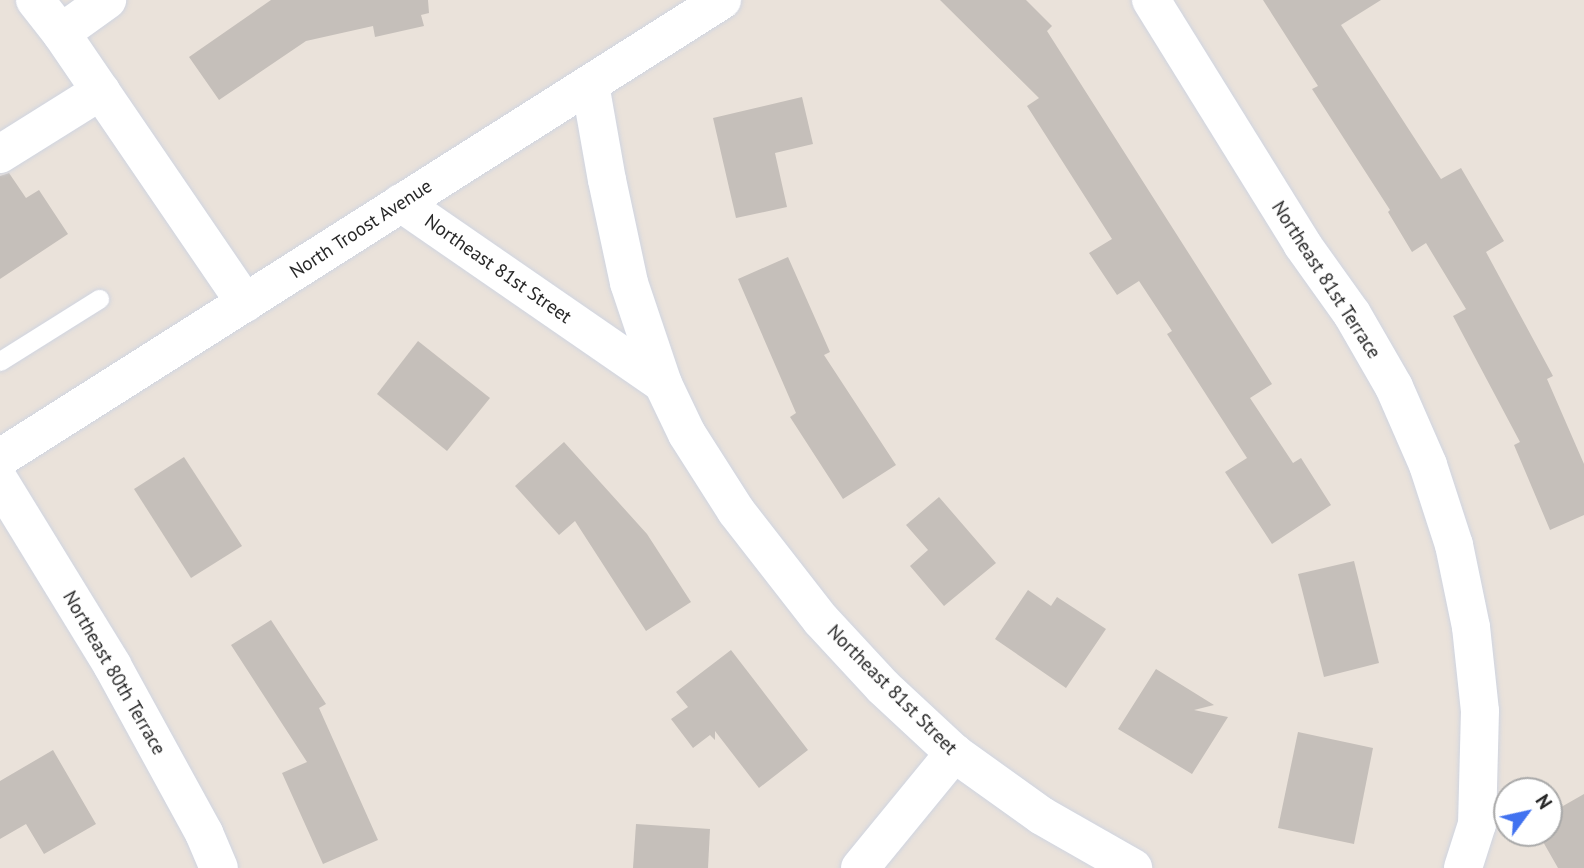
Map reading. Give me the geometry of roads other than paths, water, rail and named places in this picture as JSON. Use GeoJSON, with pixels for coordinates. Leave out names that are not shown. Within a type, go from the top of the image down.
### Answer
{"type":"FeatureCollection","features":[{"type":"Feature","properties":{"kind":"street"},"geometry":{"type":"LineString","coordinates":[[35,0],[61,33],[245,303]]}},
{"type":"Feature","properties":{"kind":"street"},"geometry":{"type":"LineString","coordinates":[[61,33],[107,0]]}},
{"type":"Feature","properties":{"kind":"street","name":"North Troost Avenue"},"geometry":{"type":"LineString","coordinates":[[0,458],[722,0]]}},
{"type":"Feature","properties":{"kind":"street","name":"Northeast 81st Terrace"},"geometry":{"type":"LineString","coordinates":[[1151,0],[1302,244],[1352,314],[1394,387],[1428,465],[1454,545],[1469,616],[1480,711],[1478,824],[1463,868]]}},
{"type":"Feature","properties":{"kind":"street","name":"Northeast 81st Street"},"geometry":{"type":"LineString","coordinates":[[590,84],[629,283],[663,384],[687,434],[736,511],[821,620],[883,687],[954,753],[1042,816],[1133,868]]}},
{"type":"Feature","properties":{"kind":"street"},"geometry":{"type":"LineString","coordinates":[[0,153],[101,91]]}},
{"type":"Feature","properties":{"kind":"street","name":"Northeast 81st Street"},"geometry":{"type":"LineString","coordinates":[[401,203],[663,384]]}},
{"type":"Feature","properties":{"kind":"street","name":"Northeast 80th Terrace"},"geometry":{"type":"LineString","coordinates":[[0,482],[111,665],[204,833],[219,868]]}},
{"type":"Feature","properties":{"kind":"street"},"geometry":{"type":"LineString","coordinates":[[860,868],[954,753]]}},
{"type":"Feature","properties":{"kind":"lane"},"geometry":{"type":"LineString","coordinates":[[0,361],[99,299]]}}]}
